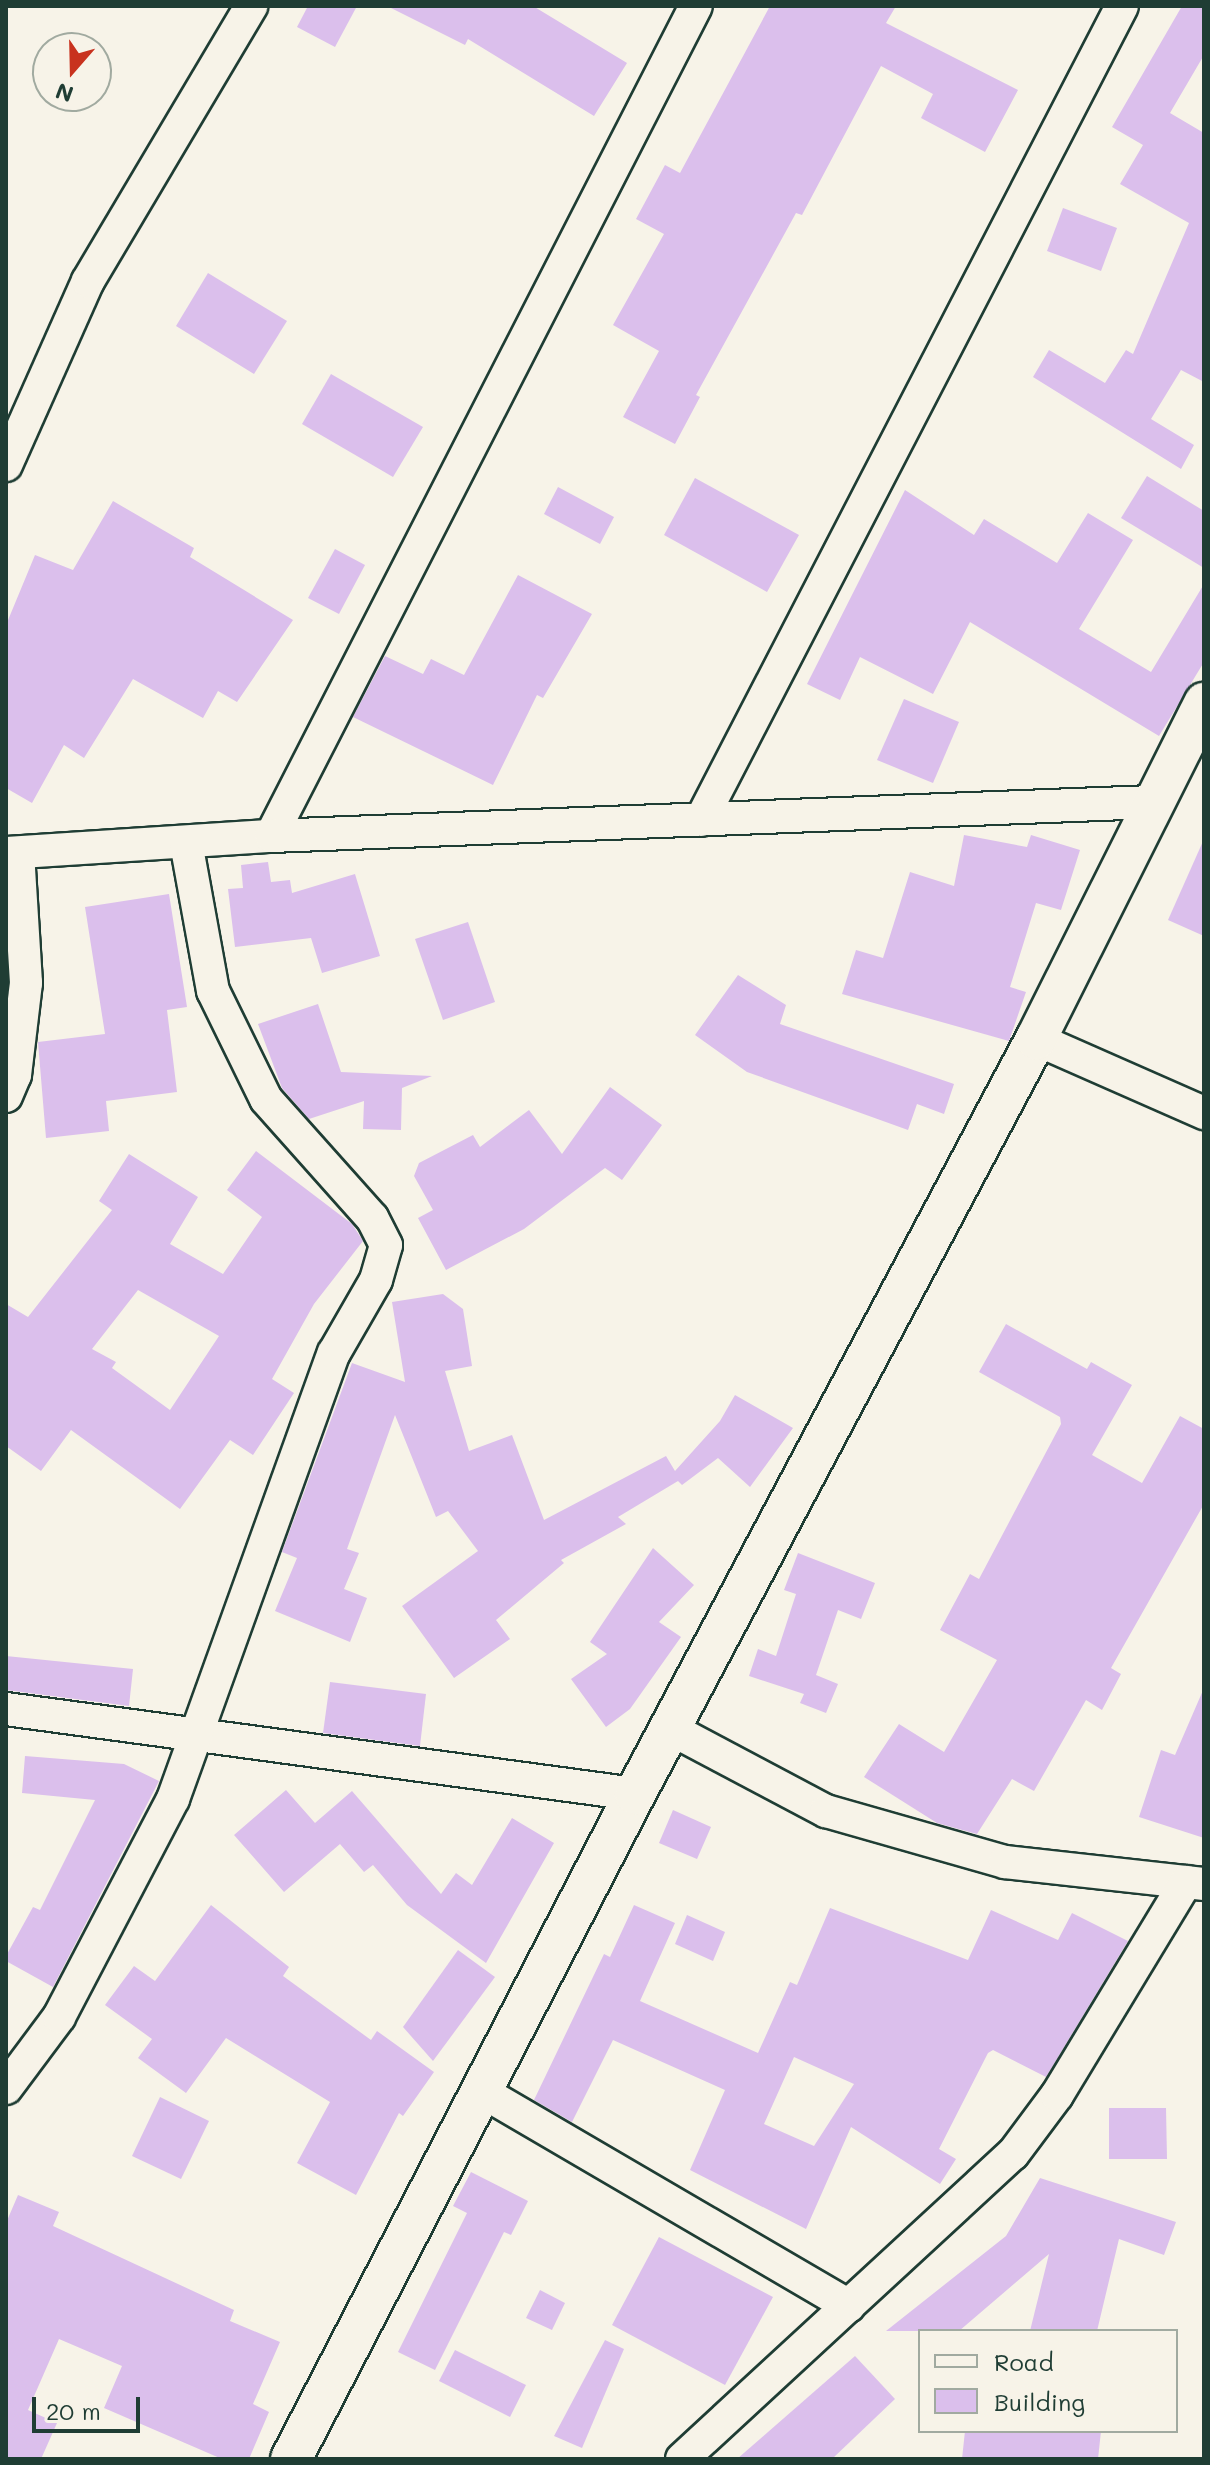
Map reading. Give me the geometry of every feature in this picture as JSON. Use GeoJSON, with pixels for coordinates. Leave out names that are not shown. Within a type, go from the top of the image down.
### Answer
{"type":"FeatureCollection","features":[{"type":"Feature","properties":{"kind":"street"},"geometry":{"type":"LineString","coordinates":[[6,465],[88,281],[251,6]]}},
{"type":"Feature","properties":{"kind":"street"},"geometry":{"type":"LineString","coordinates":[[271,836],[696,6]]}},
{"type":"Feature","properties":{"kind":"street"},"geometry":{"type":"LineString","coordinates":[[701,820],[1122,6]]}},
{"type":"Feature","properties":{"kind":"street"},"geometry":{"type":"LineString","coordinates":[[291,2459],[669,1728],[1036,1039],[1152,802],[1202,713]]}},
{"type":"Feature","properties":{"kind":"street"},"geometry":{"type":"LineString","coordinates":[[6,1096],[15,1075],[26,983],[12,854],[271,836],[1152,802]]}},
{"type":"Feature","properties":{"kind":"street"},"geometry":{"type":"LineString","coordinates":[[6,2088],[59,2017],[173,1799],[334,1353],[376,1280],[386,1245],[372,1218],[266,1099],[213,991],[186,842]]}},
{"type":"Feature","properties":{"kind":"street"},"geometry":{"type":"LineString","coordinates":[[1036,1039],[1204,1113]]}},
{"type":"Feature","properties":{"kind":"street"},"geometry":{"type":"LineString","coordinates":[[6,1709],[635,1794]]}},
{"type":"Feature","properties":{"kind":"street"},"geometry":{"type":"LineString","coordinates":[[669,1728],[826,1811],[1005,1862],[1195,1883],[1057,2095],[1013,2154],[682,2459]]}},
{"type":"Feature","properties":{"kind":"street"},"geometry":{"type":"LineString","coordinates":[[481,2091],[849,2306]]}},
{"type":"Feature","properties":{"kind":"building"},"geometry":{"type":"Polygon","coordinates":[[[308,6],[357,6],[335,47],[297,27],[308,6]]]}},
{"type":"Feature","properties":{"kind":"building"},"geometry":{"type":"Polygon","coordinates":[[[387,6],[533,6],[627,63],[594,116],[468,39],[465,45],[387,6]]]}},
{"type":"Feature","properties":{"kind":"building"},"geometry":{"type":"Polygon","coordinates":[[[770,6],[896,6],[886,23],[1018,90],[985,152],[921,118],[933,94],[881,66],[802,215],[796,213],[696,395],[700,397],[675,444],[623,417],[659,351],[613,325],[664,234],[636,219],[665,165],[680,173],[770,6]]]}},
{"type":"Feature","properties":{"kind":"building"},"geometry":{"type":"Polygon","coordinates":[[[1182,6],[1204,6],[1204,55],[1170,113],[1204,133],[1204,382],[1181,370],[1151,419],[1194,445],[1181,469],[1033,377],[1049,350],[1105,383],[1126,350],[1133,354],[1189,223],[1120,184],[1143,145],[1112,127],[1182,6]]]}},
{"type":"Feature","properties":{"kind":"building"},"geometry":{"type":"Polygon","coordinates":[[[1063,208],[1117,228],[1101,271],[1047,251],[1063,208]]]}},
{"type":"Feature","properties":{"kind":"building"},"geometry":{"type":"Polygon","coordinates":[[[208,273],[287,321],[254,374],[176,326],[208,273]]]}},
{"type":"Feature","properties":{"kind":"building"},"geometry":{"type":"Polygon","coordinates":[[[331,374],[423,427],[393,477],[302,424],[331,374]]]}},
{"type":"Feature","properties":{"kind":"building"},"geometry":{"type":"Polygon","coordinates":[[[1147,476],[1204,511],[1204,568],[1121,518],[1147,476]]]}},
{"type":"Feature","properties":{"kind":"building"},"geometry":{"type":"Polygon","coordinates":[[[695,478],[799,535],[767,592],[664,535],[695,478]]]}},
{"type":"Feature","properties":{"kind":"building"},"geometry":{"type":"Polygon","coordinates":[[[558,487],[614,517],[600,544],[544,514],[558,487]]]}},
{"type":"Feature","properties":{"kind":"building"},"geometry":{"type":"Polygon","coordinates":[[[905,490],[974,535],[984,519],[1057,563],[1088,513],[1133,540],[1079,629],[1151,672],[1204,584],[1204,662],[1159,736],[970,622],[933,694],[860,657],[840,700],[807,684],[905,490]]]}},
{"type":"Feature","properties":{"kind":"building"},"geometry":{"type":"Polygon","coordinates":[[[113,501],[194,548],[190,557],[293,620],[237,702],[218,691],[203,718],[133,679],[84,758],[64,745],[32,803],[6,788],[6,625],[35,555],[73,570],[113,501]]]}},
{"type":"Feature","properties":{"kind":"building"},"geometry":{"type":"Polygon","coordinates":[[[335,549],[365,565],[339,614],[308,598],[335,549]]]}},
{"type":"Feature","properties":{"kind":"building"},"geometry":{"type":"Polygon","coordinates":[[[518,575],[592,614],[543,698],[537,695],[493,785],[353,717],[385,656],[423,674],[431,659],[464,675],[518,575]]]}},
{"type":"Feature","properties":{"kind":"building"},"geometry":{"type":"Polygon","coordinates":[[[904,699],[959,722],[933,783],[877,760],[904,699]]]}},
{"type":"Feature","properties":{"kind":"building"},"geometry":{"type":"Polygon","coordinates":[[[964,835],[1027,847],[1031,835],[1080,850],[1061,910],[1036,903],[1010,987],[1026,992],[1009,1041],[842,994],[856,950],[883,958],[910,872],[954,886],[964,835]]]}},
{"type":"Feature","properties":{"kind":"building"},"geometry":{"type":"Polygon","coordinates":[[[1204,839],[1204,936],[1168,920],[1204,839]]]}},
{"type":"Feature","properties":{"kind":"building"},"geometry":{"type":"Polygon","coordinates":[[[268,862],[271,882],[290,880],[292,893],[355,874],[380,956],[322,973],[311,938],[235,947],[228,889],[243,888],[241,865],[268,862]]]}},
{"type":"Feature","properties":{"kind":"building"},"geometry":{"type":"Polygon","coordinates":[[[169,894],[187,1007],[167,1010],[177,1092],[106,1101],[109,1131],[46,1138],[38,1042],[105,1034],[85,907],[169,894]]]}},
{"type":"Feature","properties":{"kind":"building"},"geometry":{"type":"Polygon","coordinates":[[[468,922],[495,1002],[443,1020],[415,939],[468,922]]]}},
{"type":"Feature","properties":{"kind":"building"},"geometry":{"type":"Polygon","coordinates":[[[738,975],[786,1005],[780,1024],[954,1084],[944,1114],[917,1104],[908,1130],[747,1072],[695,1035],[738,975]]]}},
{"type":"Feature","properties":{"kind":"building"},"geometry":{"type":"Polygon","coordinates":[[[318,1004],[341,1072],[432,1076],[402,1088],[401,1130],[363,1129],[364,1101],[309,1119],[282,1088],[258,1024],[318,1004]]]}},
{"type":"Feature","properties":{"kind":"building"},"geometry":{"type":"Polygon","coordinates":[[[610,1087],[662,1125],[622,1180],[605,1168],[524,1229],[446,1270],[418,1218],[433,1210],[414,1176],[419,1163],[473,1135],[480,1147],[529,1110],[562,1154],[610,1087]]]}},
{"type":"Feature","properties":{"kind":"building"},"geometry":{"type":"Polygon","coordinates":[[[256,1151],[352,1224],[363,1241],[314,1304],[272,1379],[294,1393],[253,1455],[230,1440],[180,1509],[71,1430],[41,1471],[6,1446],[6,1304],[28,1317],[112,1210],[99,1201],[129,1154],[198,1197],[170,1244],[223,1274],[262,1217],[227,1190],[256,1151]],[[138,1290],[92,1349],[116,1362],[112,1368],[170,1410],[219,1336],[138,1290]]]}},
{"type":"Feature","properties":{"kind":"building"},"geometry":{"type":"Polygon","coordinates":[[[443,1294],[463,1309],[472,1366],[445,1371],[469,1451],[512,1435],[544,1520],[666,1456],[675,1471],[720,1421],[735,1395],[793,1428],[750,1487],[718,1458],[682,1485],[678,1481],[618,1517],[626,1524],[561,1560],[564,1563],[496,1620],[510,1639],[454,1678],[402,1606],[478,1551],[448,1511],[436,1517],[395,1415],[347,1549],[359,1553],[344,1589],[367,1598],[350,1642],[275,1611],[297,1558],[282,1552],[352,1363],[405,1382],[392,1302],[443,1294]]]}},
{"type":"Feature","properties":{"kind":"building"},"geometry":{"type":"Polygon","coordinates":[[[1006,1324],[1087,1369],[1091,1362],[1132,1385],[1092,1455],[1142,1483],[1180,1416],[1204,1429],[1204,1504],[1111,1668],[1121,1674],[1102,1710],[1086,1700],[1034,1791],[1012,1779],[977,1834],[937,1823],[864,1777],[899,1724],[944,1752],[997,1660],[940,1630],[970,1574],[979,1579],[1061,1424],[1060,1417],[979,1372],[1006,1324]]]}},
{"type":"Feature","properties":{"kind":"building"},"geometry":{"type":"Polygon","coordinates":[[[653,1548],[694,1585],[659,1622],[681,1637],[630,1709],[606,1727],[571,1679],[607,1654],[590,1642],[653,1548]]]}},
{"type":"Feature","properties":{"kind":"building"},"geometry":{"type":"Polygon","coordinates":[[[798,1553],[875,1583],[861,1619],[838,1610],[816,1675],[838,1684],[826,1713],[800,1703],[804,1694],[749,1676],[758,1649],[776,1656],[796,1594],[784,1590],[798,1553]]]}},
{"type":"Feature","properties":{"kind":"building"},"geometry":{"type":"Polygon","coordinates":[[[6,1656],[133,1669],[129,1706],[6,1690],[6,1656]]]}},
{"type":"Feature","properties":{"kind":"building"},"geometry":{"type":"Polygon","coordinates":[[[330,1682],[426,1694],[420,1746],[323,1733],[330,1682]]]}},
{"type":"Feature","properties":{"kind":"building"},"geometry":{"type":"Polygon","coordinates":[[[1204,1688],[1204,1838],[1139,1817],[1161,1750],[1175,1755],[1204,1688]]]}},
{"type":"Feature","properties":{"kind":"building"},"geometry":{"type":"Polygon","coordinates":[[[25,1756],[124,1764],[159,1781],[53,1987],[6,1961],[6,1956],[33,1907],[40,1910],[95,1800],[22,1793],[25,1756]]]}},
{"type":"Feature","properties":{"kind":"building"},"geometry":{"type":"Polygon","coordinates":[[[286,1790],[315,1823],[352,1791],[441,1894],[456,1873],[472,1885],[512,1818],[554,1843],[486,1963],[407,1905],[373,1865],[364,1872],[340,1844],[284,1892],[234,1835],[286,1790]]]}},
{"type":"Feature","properties":{"kind":"building"},"geometry":{"type":"Polygon","coordinates":[[[673,1810],[711,1827],[697,1859],[659,1843],[673,1810]]]}},
{"type":"Feature","properties":{"kind":"building"},"geometry":{"type":"Polygon","coordinates":[[[211,1905],[289,1967],[283,1976],[371,2040],[377,2031],[434,2072],[403,2116],[399,2113],[356,2195],[297,2163],[330,2102],[226,2038],[186,2093],[138,2058],[152,2039],[105,2005],[134,1966],[155,1981],[211,1905]]]}},
{"type":"Feature","properties":{"kind":"building"},"geometry":{"type":"Polygon","coordinates":[[[634,1905],[675,1923],[640,2001],[758,2053],[790,1982],[797,1985],[830,1908],[968,1960],[991,1910],[1058,1940],[1072,1913],[1128,1941],[1046,2077],[993,2050],[988,2053],[939,2149],[956,2159],[940,2184],[851,2127],[806,2229],[690,2170],[725,2090],[613,2040],[572,2122],[534,2100],[604,1954],[610,1957],[634,1905]],[[794,2057],[764,2124],[814,2146],[854,2084],[794,2057]]]}},
{"type":"Feature","properties":{"kind":"building"},"geometry":{"type":"Polygon","coordinates":[[[687,1915],[725,1932],[713,1961],[675,1944],[687,1915]]]}},
{"type":"Feature","properties":{"kind":"building"},"geometry":{"type":"Polygon","coordinates":[[[458,1950],[495,1977],[433,2061],[403,2027],[458,1950]]]}},
{"type":"Feature","properties":{"kind":"building"},"geometry":{"type":"Polygon","coordinates":[[[160,2097],[209,2121],[181,2179],[132,2156],[160,2097]]]}},
{"type":"Feature","properties":{"kind":"building"},"geometry":{"type":"Polygon","coordinates":[[[1109,2108],[1166,2108],[1167,2159],[1109,2159],[1109,2108]]]}},
{"type":"Feature","properties":{"kind":"building"},"geometry":{"type":"Polygon","coordinates":[[[471,2172],[528,2201],[511,2235],[504,2232],[435,2370],[398,2352],[467,2213],[453,2206],[471,2172]]]}},
{"type":"Feature","properties":{"kind":"building"},"geometry":{"type":"Polygon","coordinates":[[[1040,2178],[1176,2222],[1164,2255],[1119,2239],[1097,2329],[1030,2329],[1049,2254],[961,2329],[886,2331],[1006,2236],[1040,2178]]]}},
{"type":"Feature","properties":{"kind":"building"},"geometry":{"type":"Polygon","coordinates":[[[18,2195],[59,2212],[53,2226],[234,2310],[230,2321],[280,2342],[253,2404],[269,2412],[249,2459],[222,2459],[104,2408],[122,2366],[59,2339],[28,2410],[57,2423],[41,2459],[6,2459],[6,2223],[18,2195]]]}},
{"type":"Feature","properties":{"kind":"building"},"geometry":{"type":"Polygon","coordinates":[[[659,2237],[773,2297],[725,2385],[612,2325],[659,2237]]]}},
{"type":"Feature","properties":{"kind":"building"},"geometry":{"type":"Polygon","coordinates":[[[540,2290],[565,2303],[552,2330],[526,2318],[540,2290]]]}},
{"type":"Feature","properties":{"kind":"building"},"geometry":{"type":"Polygon","coordinates":[[[605,2340],[624,2349],[582,2448],[554,2436],[605,2340]]]}},
{"type":"Feature","properties":{"kind":"building"},"geometry":{"type":"Polygon","coordinates":[[[455,2350],[526,2385],[510,2417],[439,2381],[455,2350]]]}},
{"type":"Feature","properties":{"kind":"building"},"geometry":{"type":"Polygon","coordinates":[[[855,2356],[895,2399],[832,2459],[737,2459],[855,2356]]]}},
{"type":"Feature","properties":{"kind":"building"},"geometry":{"type":"Polygon","coordinates":[[[965,2433],[1101,2433],[1098,2459],[962,2459],[965,2433]]]}}]}
